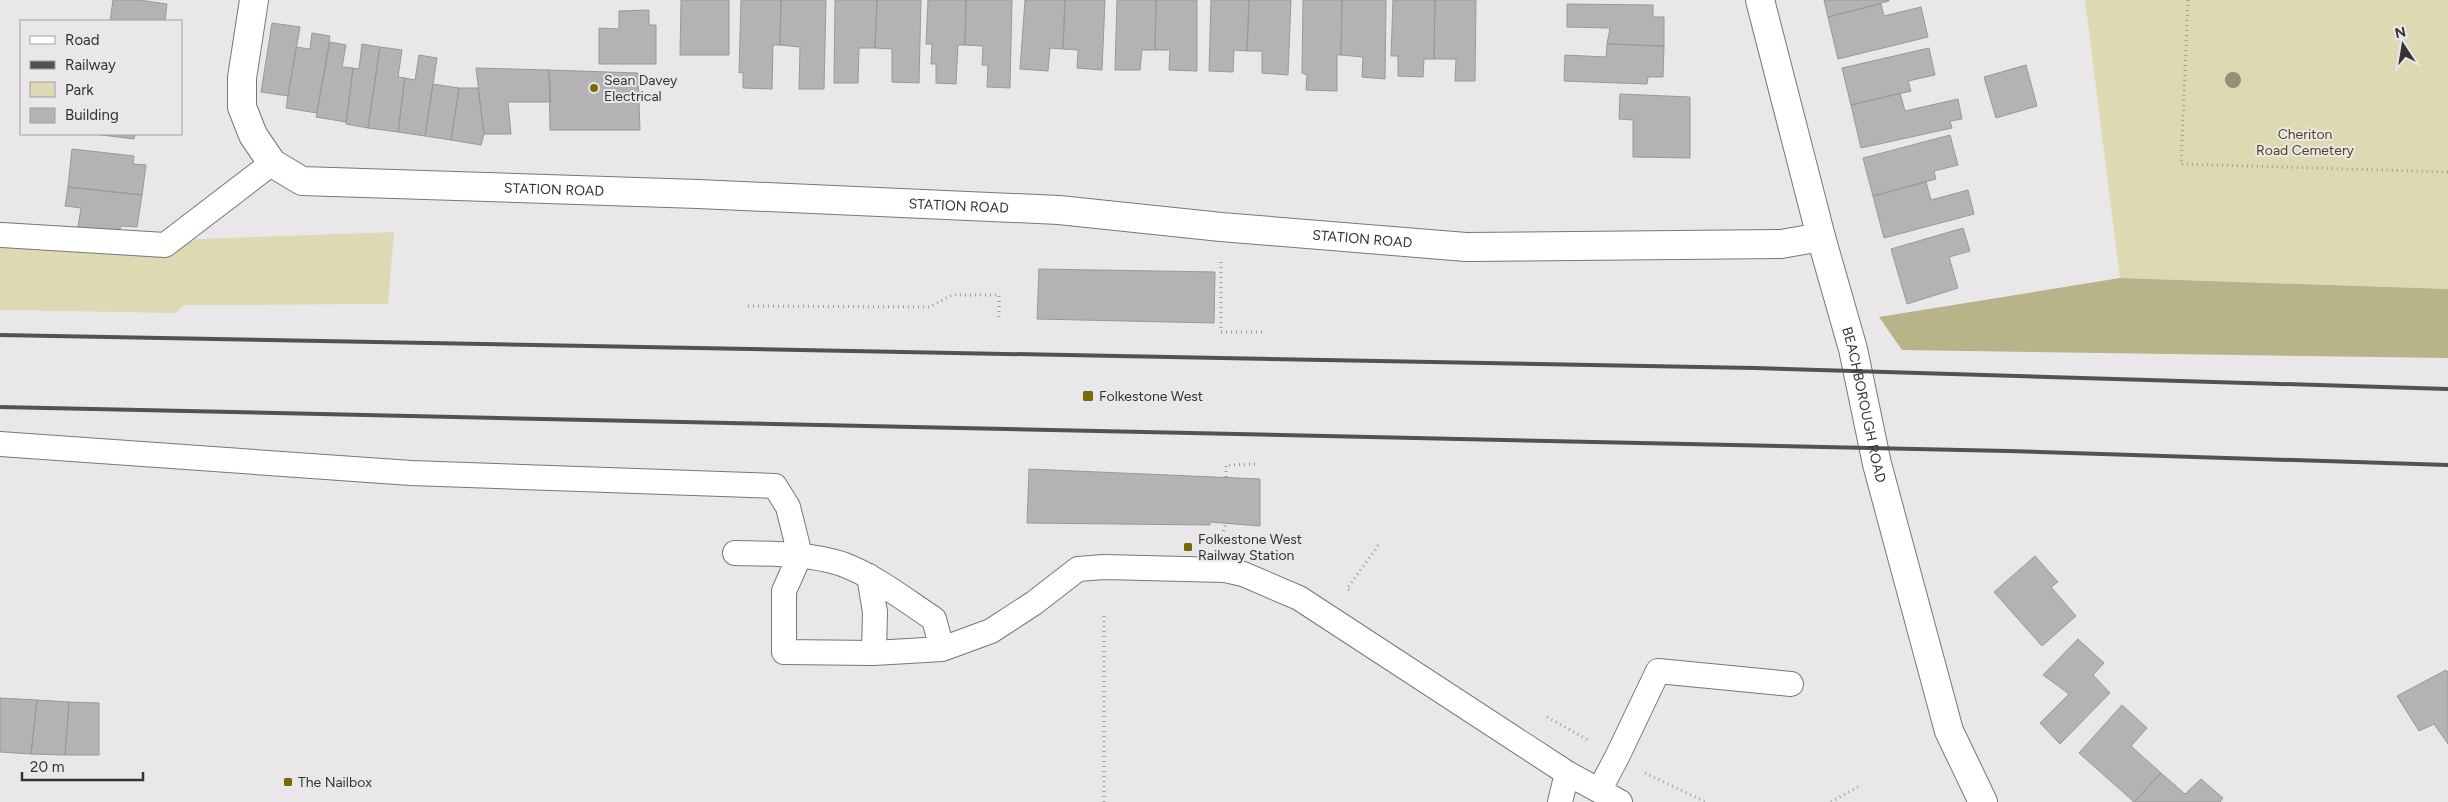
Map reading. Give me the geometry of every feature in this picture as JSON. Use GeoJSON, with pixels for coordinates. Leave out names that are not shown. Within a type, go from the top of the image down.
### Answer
{"type":"FeatureCollection","features":[{"type":"Feature","properties":{"kind":"street","name":"STATION ROAD"},"geometry":{"type":"LineString","coordinates":[[254,0],[242,78],[242,107],[253,135],[272,163],[302,181],[698,194],[1049,210],[1221,227],[1466,247],[1781,244],[1820,237]]}},
{"type":"Feature","properties":{"kind":"street","name":"BEACHBOROUGH ROAD"},"geometry":{"type":"LineString","coordinates":[[1760,0],[1820,237],[1853,349],[1876,464],[1950,731],[1983,802]]}},
{"type":"Feature","properties":{"kind":"lane"},"geometry":{"type":"LineString","coordinates":[[2,235],[165,245],[272,163]]}},
{"type":"Feature","properties":{"kind":"lane"},"geometry":{"type":"LineString","coordinates":[[0,444],[411,473],[775,486],[788,507],[800,555],[784,592],[784,652],[874,653],[942,649],[991,631],[1034,603],[1078,569],[1104,567],[1216,570],[1243,574],[1299,598],[1567,773],[1600,789],[1620,802]]}},
{"type":"Feature","properties":{"kind":"lane"},"geometry":{"type":"LineString","coordinates":[[735,553],[800,555],[841,564],[869,576],[934,619],[942,649]]}},
{"type":"Feature","properties":{"kind":"lane"},"geometry":{"type":"LineString","coordinates":[[869,576],[875,612],[874,653]]}},
{"type":"Feature","properties":{"kind":"lane"},"geometry":{"type":"LineString","coordinates":[[1600,789],[1658,671],[1791,684]]}},
{"type":"Feature","properties":{"kind":"lane"},"geometry":{"type":"LineString","coordinates":[[1560,802],[1567,773]]}},
{"type":"Feature","properties":{"kind":"path"},"geometry":{"type":"LineString","coordinates":[[2188,0],[2181,164],[2448,172]]}},
{"type":"Feature","properties":{"kind":"path"},"geometry":{"type":"LineString","coordinates":[[1221,227],[1221,332],[1262,332]]}},
{"type":"Feature","properties":{"kind":"path"},"geometry":{"type":"LineString","coordinates":[[748,306],[930,307],[952,295],[1000,295],[999,317]]}},
{"type":"Feature","properties":{"kind":"path"},"geometry":{"type":"LineString","coordinates":[[1226,477],[1226,465],[1259,464]]}},
{"type":"Feature","properties":{"kind":"path"},"geometry":{"type":"LineString","coordinates":[[1355,594],[1347,589],[1379,544]]}},
{"type":"Feature","properties":{"kind":"path"},"geometry":{"type":"LineString","coordinates":[[1104,612],[1104,802]]}},
{"type":"Feature","properties":{"kind":"path"},"geometry":{"type":"LineString","coordinates":[[1541,713],[1654,778],[1706,802]]}},
{"type":"Feature","properties":{"kind":"path"},"geometry":{"type":"LineString","coordinates":[[1831,802],[1858,787]]}},
{"type":"Feature","properties":{"kind":"green space","name":"Cheriton Road Cemetery"},"geometry":{"type":"Polygon","coordinates":[[[2085,0],[2448,0],[2448,289],[2120,278],[2085,0]]]}},
{"type":"Feature","properties":{"kind":"green space"},"geometry":{"type":"Polygon","coordinates":[[[394,232],[388,304],[183,305],[176,313],[0,310],[0,246],[394,232]]]}},
{"type":"Feature","properties":{"kind":"shaded area"},"geometry":{"type":"Polygon","coordinates":[[[2120,278],[2448,289],[2448,358],[1902,350],[1879,317],[2120,278]]]}},
{"type":"Feature","properties":{"kind":"building"},"geometry":{"type":"Polygon","coordinates":[[[113,0],[139,0],[167,4],[165,20],[110,20],[113,0]]]}},
{"type":"Feature","properties":{"kind":"building"},"geometry":{"type":"Polygon","coordinates":[[[681,0],[729,0],[729,55],[680,55],[681,0]]]}},
{"type":"Feature","properties":{"kind":"building"},"geometry":{"type":"Polygon","coordinates":[[[741,0],[781,0],[780,45],[773,45],[772,89],[743,88],[743,72],[739,73],[741,0]]]}},
{"type":"Feature","properties":{"kind":"building"},"geometry":{"type":"Polygon","coordinates":[[[781,0],[826,0],[824,89],[799,89],[800,47],[780,45],[781,0]]]}},
{"type":"Feature","properties":{"kind":"building"},"geometry":{"type":"Polygon","coordinates":[[[835,0],[877,0],[875,48],[859,48],[858,83],[834,83],[835,0]]]}},
{"type":"Feature","properties":{"kind":"building"},"geometry":{"type":"Polygon","coordinates":[[[877,0],[921,0],[919,83],[892,82],[892,49],[875,48],[877,0]]]}},
{"type":"Feature","properties":{"kind":"building"},"geometry":{"type":"Polygon","coordinates":[[[928,0],[966,0],[965,45],[958,45],[956,84],[936,83],[936,64],[931,64],[932,44],[926,44],[928,0]]]}},
{"type":"Feature","properties":{"kind":"building"},"geometry":{"type":"Polygon","coordinates":[[[966,0],[1012,0],[1010,88],[987,87],[988,65],[982,65],[983,46],[965,45],[966,0]]]}},
{"type":"Feature","properties":{"kind":"building"},"geometry":{"type":"Polygon","coordinates":[[[1025,0],[1065,0],[1063,49],[1050,48],[1048,71],[1020,69],[1025,0]]]}},
{"type":"Feature","properties":{"kind":"building"},"geometry":{"type":"Polygon","coordinates":[[[1065,0],[1105,0],[1102,70],[1077,68],[1078,50],[1063,49],[1065,0]]]}},
{"type":"Feature","properties":{"kind":"building"},"geometry":{"type":"Polygon","coordinates":[[[1117,0],[1156,0],[1155,50],[1142,50],[1140,70],[1115,70],[1117,0]]]}},
{"type":"Feature","properties":{"kind":"building"},"geometry":{"type":"Polygon","coordinates":[[[1156,0],[1197,0],[1197,71],[1169,70],[1170,50],[1155,50],[1156,0]]]}},
{"type":"Feature","properties":{"kind":"building"},"geometry":{"type":"Polygon","coordinates":[[[1211,0],[1249,0],[1247,51],[1234,50],[1233,72],[1209,71],[1211,0]]]}},
{"type":"Feature","properties":{"kind":"building"},"geometry":{"type":"Polygon","coordinates":[[[1249,0],[1291,0],[1288,75],[1262,73],[1262,51],[1247,51],[1249,0]]]}},
{"type":"Feature","properties":{"kind":"building"},"geometry":{"type":"Polygon","coordinates":[[[1303,0],[1342,0],[1341,55],[1337,55],[1337,91],[1306,90],[1307,75],[1302,73],[1303,0]]]}},
{"type":"Feature","properties":{"kind":"building"},"geometry":{"type":"Polygon","coordinates":[[[1342,0],[1386,0],[1385,79],[1362,77],[1363,57],[1341,55],[1342,0]]]}},
{"type":"Feature","properties":{"kind":"building"},"geometry":{"type":"Polygon","coordinates":[[[1393,0],[1435,0],[1434,59],[1424,59],[1423,77],[1398,76],[1398,56],[1391,56],[1393,0]]]}},
{"type":"Feature","properties":{"kind":"building"},"geometry":{"type":"Polygon","coordinates":[[[1435,0],[1476,0],[1475,81],[1455,81],[1456,59],[1434,59],[1435,0]]]}},
{"type":"Feature","properties":{"kind":"building"},"geometry":{"type":"Polygon","coordinates":[[[1824,0],[1889,0],[1889,1],[1828,17],[1824,0]]]}},
{"type":"Feature","properties":{"kind":"building"},"geometry":{"type":"Polygon","coordinates":[[[1567,4],[1653,5],[1653,17],[1664,17],[1664,46],[1607,44],[1610,28],[1567,27],[1567,4]]]}},
{"type":"Feature","properties":{"kind":"building"},"geometry":{"type":"Polygon","coordinates":[[[1881,4],[1884,16],[1921,7],[1928,37],[1838,59],[1828,17],[1881,4]]]}},
{"type":"Feature","properties":{"kind":"building"},"geometry":{"type":"Polygon","coordinates":[[[649,10],[649,25],[656,25],[656,64],[599,64],[599,28],[619,29],[619,11],[649,10]]]}},
{"type":"Feature","properties":{"kind":"building"},"geometry":{"type":"Polygon","coordinates":[[[272,23],[300,27],[288,96],[261,92],[272,23]]]}},
{"type":"Feature","properties":{"kind":"building"},"geometry":{"type":"Polygon","coordinates":[[[312,33],[330,36],[317,113],[286,108],[296,47],[310,49],[312,33]]]}},
{"type":"Feature","properties":{"kind":"building"},"geometry":{"type":"Polygon","coordinates":[[[330,42],[346,45],[342,67],[353,68],[346,122],[316,117],[330,42]]]}},
{"type":"Feature","properties":{"kind":"building"},"geometry":{"type":"Polygon","coordinates":[[[362,44],[380,47],[368,128],[346,124],[353,68],[359,69],[362,44]]]}},
{"type":"Feature","properties":{"kind":"building"},"geometry":{"type":"Polygon","coordinates":[[[1607,44],[1664,46],[1663,77],[1648,77],[1647,84],[1564,81],[1565,55],[1606,57],[1607,44]]]}},
{"type":"Feature","properties":{"kind":"building"},"geometry":{"type":"Polygon","coordinates":[[[380,47],[402,50],[398,77],[405,78],[398,132],[368,128],[380,47]]]}},
{"type":"Feature","properties":{"kind":"building"},"geometry":{"type":"Polygon","coordinates":[[[1929,48],[1935,75],[1908,81],[1911,91],[1851,105],[1842,68],[1929,48]]]}},
{"type":"Feature","properties":{"kind":"building"},"geometry":{"type":"Polygon","coordinates":[[[419,55],[437,58],[425,136],[398,132],[405,78],[415,80],[419,55]]]}},
{"type":"Feature","properties":{"kind":"building"},"geometry":{"type":"Polygon","coordinates":[[[2026,65],[2037,106],[1996,118],[1984,77],[2026,65]]]}},
{"type":"Feature","properties":{"kind":"building"},"geometry":{"type":"Polygon","coordinates":[[[476,68],[549,70],[551,102],[508,102],[511,134],[484,134],[476,68]]]}},
{"type":"Feature","properties":{"kind":"building","name":"Sean Davey Electrical"},"geometry":{"type":"Polygon","coordinates":[[[549,70],[638,73],[640,130],[550,130],[549,70]]]}},
{"type":"Feature","properties":{"kind":"building"},"geometry":{"type":"Polygon","coordinates":[[[433,84],[459,88],[451,140],[425,136],[433,84]]]}},
{"type":"Feature","properties":{"kind":"building"},"geometry":{"type":"Polygon","coordinates":[[[459,88],[478,88],[484,134],[481,145],[451,140],[459,88]]]}},
{"type":"Feature","properties":{"kind":"building"},"geometry":{"type":"Polygon","coordinates":[[[1900,93],[1905,111],[1958,99],[1962,119],[1950,121],[1952,128],[1861,148],[1851,105],[1900,93]]]}},
{"type":"Feature","properties":{"kind":"building"},"geometry":{"type":"Polygon","coordinates":[[[1620,94],[1690,97],[1690,158],[1633,157],[1633,120],[1619,119],[1620,94]]]}},
{"type":"Feature","properties":{"kind":"building"},"geometry":{"type":"Polygon","coordinates":[[[102,135],[135,135],[134,139],[102,135]]]}},
{"type":"Feature","properties":{"kind":"building"},"geometry":{"type":"Polygon","coordinates":[[[1950,135],[1958,165],[1934,171],[1936,179],[1873,196],[1863,158],[1950,135]]]}},
{"type":"Feature","properties":{"kind":"building"},"geometry":{"type":"Polygon","coordinates":[[[72,149],[134,156],[133,164],[146,165],[142,195],[68,187],[72,149]]]}},
{"type":"Feature","properties":{"kind":"building"},"geometry":{"type":"Polygon","coordinates":[[[1926,182],[1931,200],[1968,190],[1974,214],[1884,238],[1873,196],[1926,182]]]}},
{"type":"Feature","properties":{"kind":"building"},"geometry":{"type":"Polygon","coordinates":[[[68,187],[142,195],[137,227],[121,226],[119,231],[78,227],[81,208],[65,206],[68,187]]]}},
{"type":"Feature","properties":{"kind":"building"},"geometry":{"type":"Polygon","coordinates":[[[1963,228],[1970,251],[1949,257],[1958,288],[1907,304],[1891,249],[1963,228]]]}},
{"type":"Feature","properties":{"kind":"building"},"geometry":{"type":"Polygon","coordinates":[[[1039,269],[1215,272],[1214,323],[1037,319],[1039,269]]]}},
{"type":"Feature","properties":{"kind":"building"},"geometry":{"type":"Polygon","coordinates":[[[1029,469],[1260,479],[1260,526],[1210,522],[1210,525],[1027,523],[1029,469]]]}},
{"type":"Feature","properties":{"kind":"building"},"geometry":{"type":"Polygon","coordinates":[[[2035,556],[2058,582],[2051,587],[2076,616],[2042,646],[1994,592],[2035,556]]]}},
{"type":"Feature","properties":{"kind":"building"},"geometry":{"type":"Polygon","coordinates":[[[2078,639],[2104,663],[2093,675],[2110,693],[2060,744],[2040,723],[2069,694],[2043,675],[2078,639]]]}},
{"type":"Feature","properties":{"kind":"building"},"geometry":{"type":"Polygon","coordinates":[[[2446,670],[2448,672],[2448,744],[2434,724],[2419,731],[2397,696],[2446,670]]]}},
{"type":"Feature","properties":{"kind":"building"},"geometry":{"type":"Polygon","coordinates":[[[0,698],[37,700],[31,754],[0,752],[0,698]]]}},
{"type":"Feature","properties":{"kind":"building"},"geometry":{"type":"Polygon","coordinates":[[[37,700],[69,702],[65,755],[31,754],[37,700]]]}},
{"type":"Feature","properties":{"kind":"building"},"geometry":{"type":"Polygon","coordinates":[[[69,702],[99,703],[99,755],[65,755],[69,702]]]}},
{"type":"Feature","properties":{"kind":"building"},"geometry":{"type":"Polygon","coordinates":[[[2122,705],[2147,728],[2131,746],[2161,773],[2134,802],[2079,753],[2122,705]]]}},
{"type":"Feature","properties":{"kind":"building"},"geometry":{"type":"Polygon","coordinates":[[[2161,773],[2185,794],[2201,779],[2223,798],[2220,802],[2134,802],[2161,773]]]}},
{"type":"Feature","properties":{"kind":"railway"},"geometry":{"type":"LineString","coordinates":[[0,335],[1754,368],[2448,389]]}},
{"type":"Feature","properties":{"kind":"railway"},"geometry":{"type":"LineString","coordinates":[[0,407],[2008,451],[2448,465]]}},
{"type":"Feature","properties":{"kind":"place","name":"Sean Davey Electrical"},"geometry":{"type":"Point","coordinates":[594,88]}},
{"type":"Feature","properties":{"kind":"place","name":"Folkestone West"},"geometry":{"type":"Point","coordinates":[1088,396]}},
{"type":"Feature","properties":{"kind":"place","name":"Folkestone West Railway Station"},"geometry":{"type":"Point","coordinates":[1188,547]}},
{"type":"Feature","properties":{"kind":"place","name":"The Nailbox"},"geometry":{"type":"Point","coordinates":[288,782]}}]}
